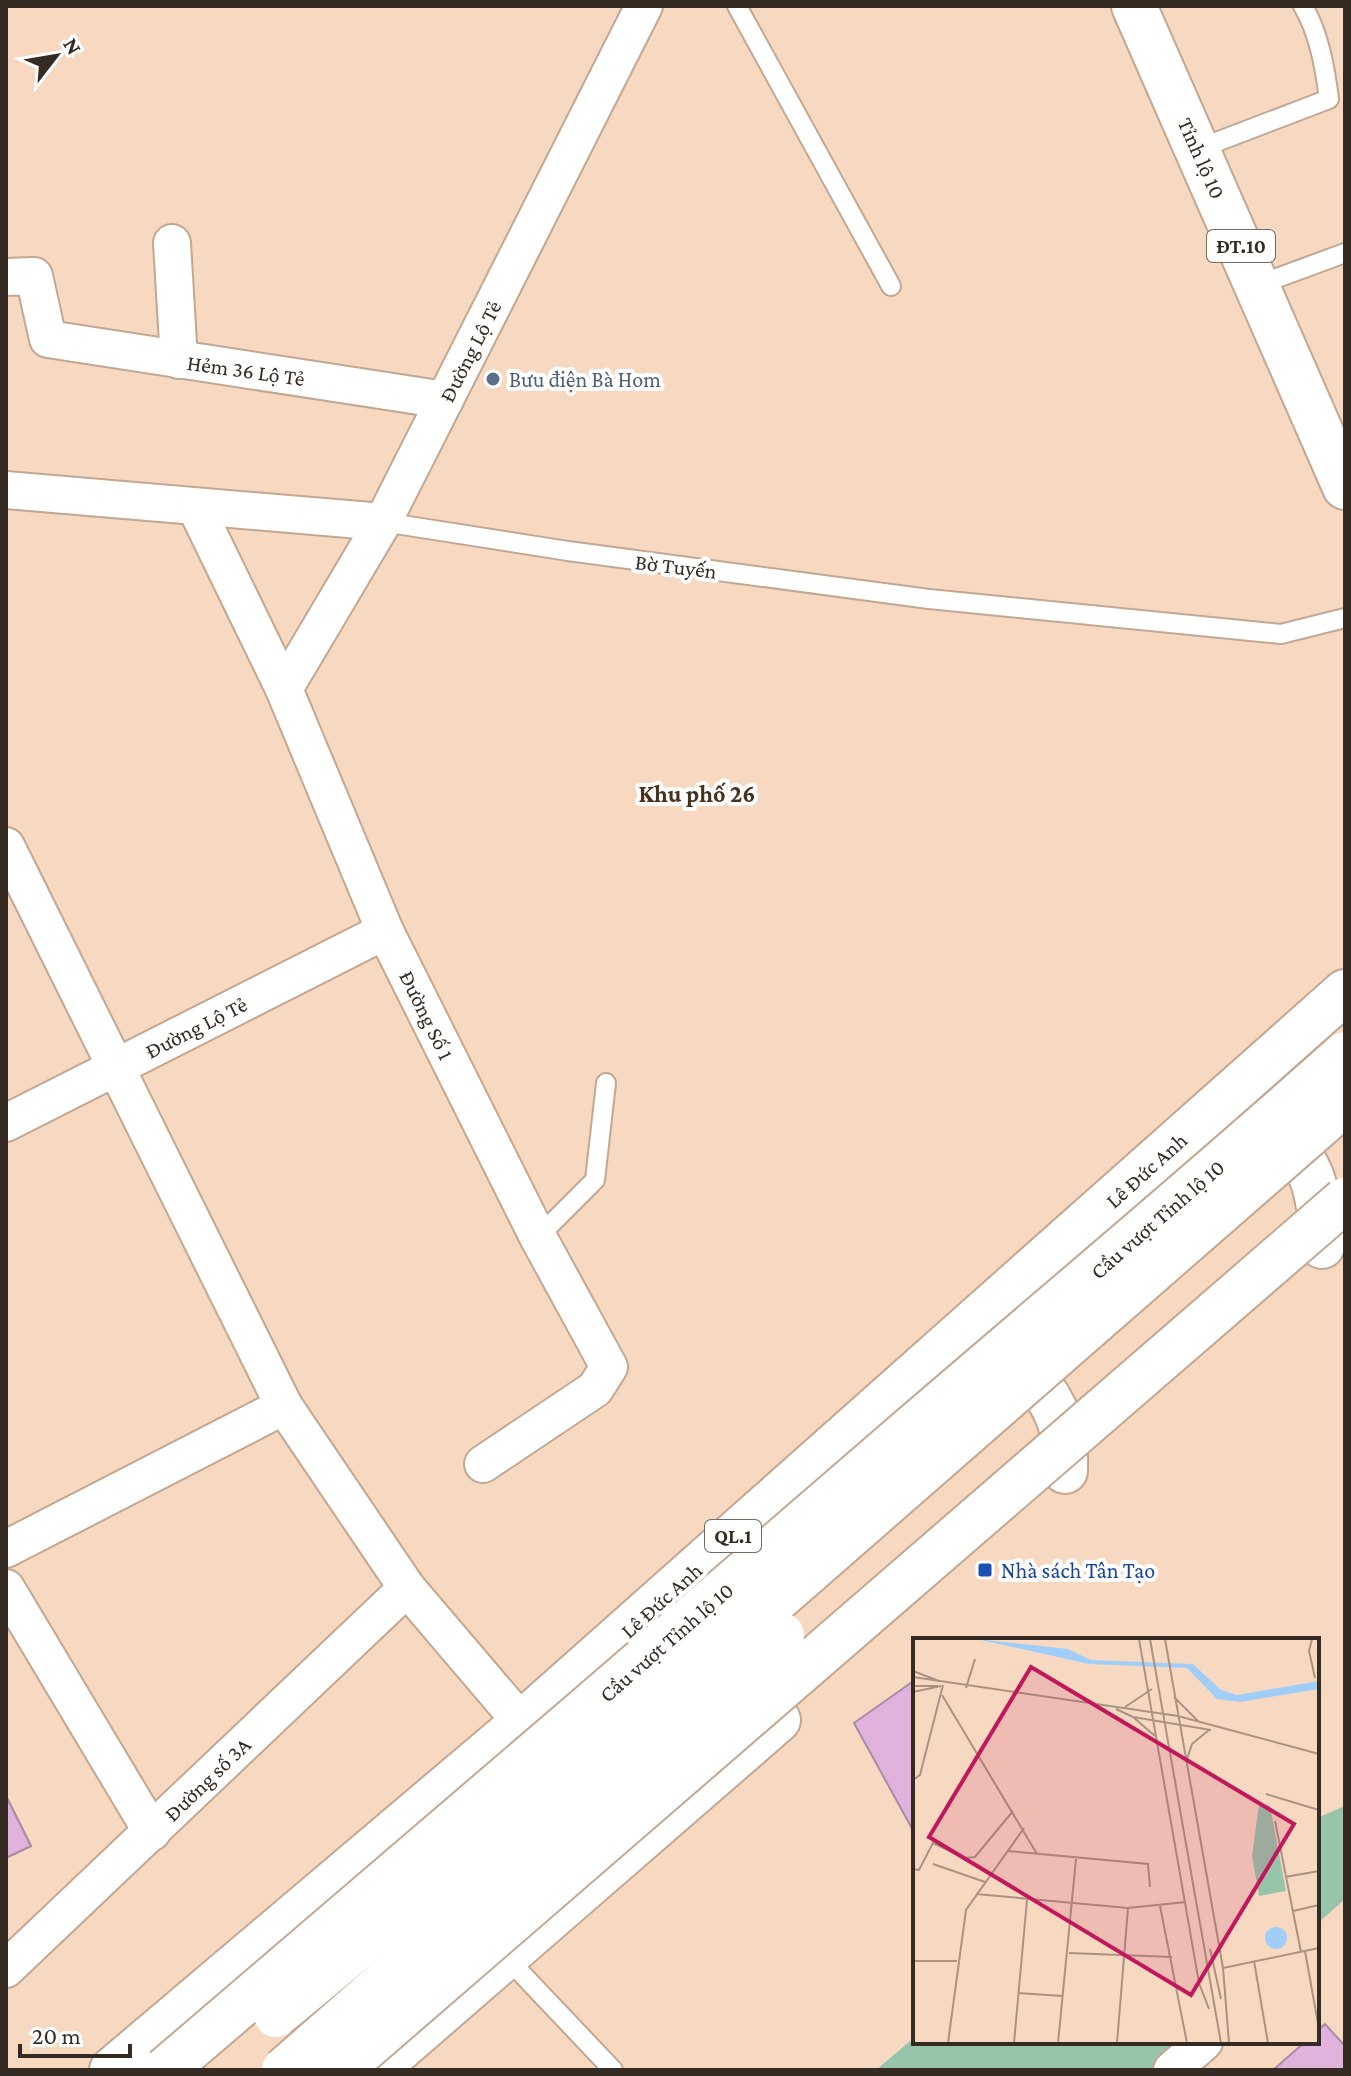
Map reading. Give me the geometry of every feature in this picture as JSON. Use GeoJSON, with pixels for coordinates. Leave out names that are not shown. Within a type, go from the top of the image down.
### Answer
{"type":"FeatureCollection","features":[{"type":"Feature","properties":{"kind":"main road","name":"Tỉnh lộ 10"},"geometry":{"type":"LineString","coordinates":[[1134,6],[1258,285],[1337,444],[1345,487]]}},
{"type":"Feature","properties":{"kind":"main road","name":"Lê Đức Anh"},"geometry":{"type":"LineString","coordinates":[[112,2070],[522,1723],[1345,992]]}},
{"type":"Feature","properties":{"kind":"main road","name":"Cầu vượt Tỉnh lộ 10"},"geometry":{"type":"LineString","coordinates":[[165,2070],[609,1692],[1345,1054]]}},
{"type":"Feature","properties":{"kind":"main road","name":"Cầu vượt Tỉnh lộ 10"},"geometry":{"type":"LineString","coordinates":[[210,2070],[744,1628],[1345,1103]]}},
{"type":"Feature","properties":{"kind":"main road"},"geometry":{"type":"LineString","coordinates":[[1211,1111],[1270,1130],[1287,1143],[1305,1164],[1316,1186],[1321,1207],[1339,1226]]}},
{"type":"Feature","properties":{"kind":"main road"},"geometry":{"type":"LineString","coordinates":[[284,2070],[1345,1143]]}},
{"type":"Feature","properties":{"kind":"main road"},"geometry":{"type":"LineString","coordinates":[[375,2070],[1065,1471],[1339,1226]]}},
{"type":"Feature","properties":{"kind":"main road"},"geometry":{"type":"LineString","coordinates":[[340,2070],[1339,1226]]}},
{"type":"Feature","properties":{"kind":"main road"},"geometry":{"type":"LineString","coordinates":[[953,1341],[1008,1359],[1028,1373],[1056,1411],[1064,1436],[1065,1471]]}},
{"type":"Feature","properties":{"kind":"street","name":"Đường Lộ Tẻ"},"geometry":{"type":"LineString","coordinates":[[284,689],[383,522],[644,6]]}},
{"type":"Feature","properties":{"kind":"street"},"geometry":{"type":"LineString","coordinates":[[172,243],[179,360]]}},
{"type":"Feature","properties":{"kind":"street","name":"Hẻm 36 Lộ Tẻ"},"geometry":{"type":"LineString","coordinates":[[6,277],[34,276],[48,339],[445,400]]}},
{"type":"Feature","properties":{"kind":"street","name":"Bờ Tuyến"},"geometry":{"type":"LineString","coordinates":[[6,490],[383,522]]}},
{"type":"Feature","properties":{"kind":"street","name":"Đường Số 1"},"geometry":{"type":"LineString","coordinates":[[196,508],[284,689],[385,931],[538,1237],[609,1367],[595,1389],[483,1464]]}},
{"type":"Feature","properties":{"kind":"street"},"geometry":{"type":"LineString","coordinates":[[6,846],[114,1069],[284,1406],[407,1588],[522,1723]]}},
{"type":"Feature","properties":{"kind":"street","name":"Đường Lộ Tẻ"},"geometry":{"type":"LineString","coordinates":[[6,1123],[385,931]]}},
{"type":"Feature","properties":{"kind":"street"},"geometry":{"type":"LineString","coordinates":[[6,1549],[284,1406]]}},
{"type":"Feature","properties":{"kind":"street"},"geometry":{"type":"LineString","coordinates":[[6,1588],[152,1832]]}},
{"type":"Feature","properties":{"kind":"street","name":"Đường số 3A"},"geometry":{"type":"LineString","coordinates":[[6,1969],[407,1588]]}},
{"type":"Feature","properties":{"kind":"street"},"geometry":{"type":"LineString","coordinates":[[1172,2070],[1202,2044]]}},
{"type":"Feature","properties":{"kind":"lane"},"geometry":{"type":"LineString","coordinates":[[737,6],[891,286]]}},
{"type":"Feature","properties":{"kind":"lane"},"geometry":{"type":"LineString","coordinates":[[1198,149],[1329,99],[1326,74],[1311,18],[1303,6]]}},
{"type":"Feature","properties":{"kind":"lane"},"geometry":{"type":"LineString","coordinates":[[1258,285],[1345,253]]}},
{"type":"Feature","properties":{"kind":"lane","name":"Bờ Tuyến"},"geometry":{"type":"LineString","coordinates":[[383,522],[568,551],[929,599],[1281,634],[1345,618]]}},
{"type":"Feature","properties":{"kind":"lane"},"geometry":{"type":"LineString","coordinates":[[538,1237],[595,1180],[606,1083]]}},
{"type":"Feature","properties":{"kind":"lane"},"geometry":{"type":"LineString","coordinates":[[505,1956],[613,2070]]}},
{"type":"Feature","properties":{"kind":"green space"},"geometry":{"type":"Polygon","coordinates":[[[1345,1806],[1345,1899],[1319,1922],[1319,1817],[1345,1806]]]}},
{"type":"Feature","properties":{"kind":"green space"},"geometry":{"type":"Polygon","coordinates":[[[913,2039],[913,2044],[1181,2044],[1152,2070],[876,2070],[913,2039]]]}},
{"type":"Feature","properties":{"kind":"building"},"geometry":{"type":"Polygon","coordinates":[[[913,1681],[913,1830],[854,1723],[913,1681]]]}},
{"type":"Feature","properties":{"kind":"building"},"geometry":{"type":"Polygon","coordinates":[[[6,1796],[31,1846],[6,1858],[6,1796]]]}},
{"type":"Feature","properties":{"kind":"building"},"geometry":{"type":"Polygon","coordinates":[[[6,1796],[31,1846],[6,1858],[6,1796]]]}},
{"type":"Feature","properties":{"kind":"building"},"geometry":{"type":"Polygon","coordinates":[[[1325,2024],[1345,2046],[1345,2070],[1273,2070],[1303,2044],[1319,2044],[1319,2029],[1325,2024]]]}},
{"type":"Feature","properties":{"kind":"place","name":"Bưu điện Bà Hom"},"geometry":{"type":"Point","coordinates":[493,379]}},
{"type":"Feature","properties":{"kind":"place","name":"Nhà sách Tân Tạo"},"geometry":{"type":"Point","coordinates":[985,1570]}},
{"type":"Feature","properties":{"kind":"district","name":"Khu phố 26"},"geometry":{"type":"Point","coordinates":[697,794]}}]}
